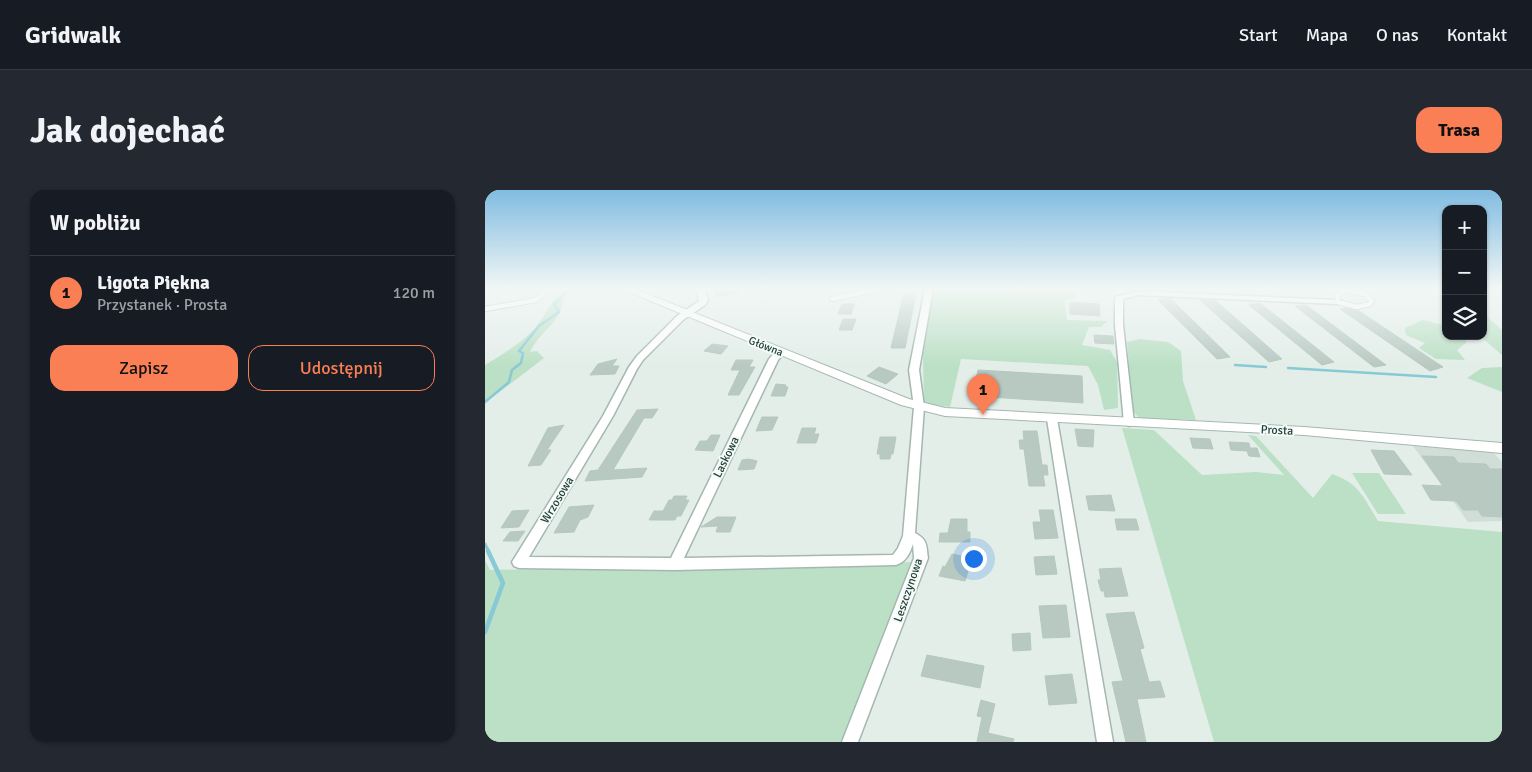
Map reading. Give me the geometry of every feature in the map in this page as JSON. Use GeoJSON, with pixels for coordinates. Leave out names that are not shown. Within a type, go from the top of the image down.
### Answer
{"type":"FeatureCollection","features":[{"type":"Feature","properties":{"kind":"street","name":"Wrzosowa"},"geometry":{"type":"LineString","coordinates":[[675,564],[519,562],[608,416],[632,369],[640,358],[686,315]]}},
{"type":"Feature","properties":{"kind":"street","name":"Główna"},"geometry":{"type":"LineString","coordinates":[[689,315],[905,402]]}},
{"type":"Feature","properties":{"kind":"street"},"geometry":{"type":"LineString","coordinates":[[675,564],[896,560],[904,552],[909,536],[919,407],[914,370],[924,315]]}},
{"type":"Feature","properties":{"kind":"street"},"geometry":{"type":"LineString","coordinates":[[1119,315],[1129,422]]}},
{"type":"Feature","properties":{"kind":"street","name":"Laskowa"},"geometry":{"type":"LineString","coordinates":[[675,564],[773,359],[779,352]]}},
{"type":"Feature","properties":{"kind":"street","name":"Prosta"},"geometry":{"type":"LineString","coordinates":[[905,402],[919,407],[951,412],[1053,419],[1304,431],[1502,448]]}},
{"type":"Feature","properties":{"kind":"street"},"geometry":{"type":"LineString","coordinates":[[1053,419],[1105,742]]}},
{"type":"Feature","properties":{"kind":"street","name":"Leszczynowa"},"geometry":{"type":"LineString","coordinates":[[850,742],[921,558],[919,541],[909,536]]}},
{"type":"Feature","properties":{"kind":"shaded area"},"geometry":{"type":"Polygon","coordinates":[[[1413,446],[1493,452],[1502,462],[1502,521],[1468,522],[1413,446]]]}},
{"type":"Feature","properties":{"kind":"green space"},"geometry":{"type":"Polygon","coordinates":[[[544,315],[558,315],[534,344],[530,352],[537,351],[544,358],[485,403],[485,365],[515,346],[544,315]]]}},
{"type":"Feature","properties":{"kind":"green space"},"geometry":{"type":"Polygon","coordinates":[[[930,315],[1066,315],[1067,320],[1107,321],[1101,327],[1089,327],[1082,345],[1110,350],[1117,362],[1118,408],[1104,410],[1098,385],[1088,366],[961,359],[950,407],[924,404],[923,353],[930,315]]]}},
{"type":"Feature","properties":{"kind":"green space"},"geometry":{"type":"Polygon","coordinates":[[[1487,317],[1502,330],[1502,355],[1485,340],[1487,340],[1487,317]]]}},
{"type":"Feature","properties":{"kind":"green space"},"geometry":{"type":"Polygon","coordinates":[[[1423,320],[1442,325],[1442,340],[1465,340],[1467,342],[1457,350],[1465,360],[1436,359],[1419,348],[1425,343],[1406,335],[1405,328],[1423,320]]]}},
{"type":"Feature","properties":{"kind":"green space"},"geometry":{"type":"Polygon","coordinates":[[[1140,339],[1168,342],[1181,351],[1183,381],[1196,420],[1139,418],[1133,411],[1127,342],[1140,339]]]}},
{"type":"Feature","properties":{"kind":"green space"},"geometry":{"type":"Polygon","coordinates":[[[1502,367],[1502,392],[1467,378],[1482,368],[1502,367]]]}},
{"type":"Feature","properties":{"kind":"green space"},"geometry":{"type":"Polygon","coordinates":[[[1122,428],[1154,430],[1202,475],[1256,472],[1284,475],[1248,435],[1256,436],[1313,498],[1332,474],[1349,482],[1360,492],[1378,521],[1502,532],[1502,742],[1214,742],[1122,428]]]}},
{"type":"Feature","properties":{"kind":"green space"},"geometry":{"type":"Polygon","coordinates":[[[1352,473],[1379,473],[1406,514],[1378,514],[1352,473]]]}},
{"type":"Feature","properties":{"kind":"green space"},"geometry":{"type":"Polygon","coordinates":[[[485,560],[490,570],[911,562],[912,576],[850,742],[485,742],[485,560]]]}},
{"type":"Feature","properties":{"kind":"building"},"geometry":{"type":"Polygon","coordinates":[[[899,315],[912,315],[905,348],[891,348],[899,315]]]}},
{"type":"Feature","properties":{"kind":"building"},"geometry":{"type":"Polygon","coordinates":[[[1173,315],[1187,315],[1230,357],[1217,359],[1173,315]]]}},
{"type":"Feature","properties":{"kind":"building"},"geometry":{"type":"Polygon","coordinates":[[[1216,315],[1232,315],[1282,359],[1269,362],[1216,315]]]}},
{"type":"Feature","properties":{"kind":"building"},"geometry":{"type":"Polygon","coordinates":[[[1261,315],[1275,315],[1334,362],[1322,365],[1261,315]]]}},
{"type":"Feature","properties":{"kind":"building"},"geometry":{"type":"Polygon","coordinates":[[[1306,315],[1319,315],[1386,365],[1374,367],[1306,315]]]}},
{"type":"Feature","properties":{"kind":"building"},"geometry":{"type":"Polygon","coordinates":[[[1348,315],[1365,315],[1443,367],[1430,371],[1348,315]]]}},
{"type":"Feature","properties":{"kind":"building"},"geometry":{"type":"Polygon","coordinates":[[[843,319],[856,319],[852,330],[839,330],[843,319]]]}},
{"type":"Feature","properties":{"kind":"building"},"geometry":{"type":"Polygon","coordinates":[[[1094,335],[1113,336],[1114,344],[1095,343],[1094,335]]]}},
{"type":"Feature","properties":{"kind":"building"},"geometry":{"type":"Polygon","coordinates":[[[712,344],[728,346],[721,354],[704,351],[712,344]]]}},
{"type":"Feature","properties":{"kind":"building"},"geometry":{"type":"Polygon","coordinates":[[[617,359],[612,366],[619,366],[615,374],[590,375],[598,364],[617,359]]]}},
{"type":"Feature","properties":{"kind":"building"},"geometry":{"type":"Polygon","coordinates":[[[736,360],[753,360],[749,367],[755,367],[739,395],[728,395],[740,370],[731,370],[736,360]]]}},
{"type":"Feature","properties":{"kind":"building"},"geometry":{"type":"Polygon","coordinates":[[[879,367],[898,374],[886,384],[867,376],[879,367]]]}},
{"type":"Feature","properties":{"kind":"building"},"geometry":{"type":"Polygon","coordinates":[[[978,370],[1082,376],[1083,403],[973,396],[978,370]]]}},
{"type":"Feature","properties":{"kind":"building"},"geometry":{"type":"Polygon","coordinates":[[[776,384],[788,387],[785,396],[771,396],[776,384]]]}},
{"type":"Feature","properties":{"kind":"building"},"geometry":{"type":"Polygon","coordinates":[[[658,409],[652,418],[644,418],[613,470],[647,468],[642,477],[585,481],[590,471],[598,470],[637,410],[658,409]]]}},
{"type":"Feature","properties":{"kind":"building"},"geometry":{"type":"Polygon","coordinates":[[[762,417],[778,417],[772,430],[756,431],[762,417]]]}},
{"type":"Feature","properties":{"kind":"building"},"geometry":{"type":"Polygon","coordinates":[[[564,425],[547,450],[551,450],[541,465],[528,466],[548,428],[564,425]]]}},
{"type":"Feature","properties":{"kind":"building"},"geometry":{"type":"Polygon","coordinates":[[[802,428],[816,428],[814,434],[819,434],[816,443],[797,443],[802,428]]]}},
{"type":"Feature","properties":{"kind":"building"},"geometry":{"type":"Polygon","coordinates":[[[1075,429],[1094,430],[1093,447],[1078,446],[1075,429]]]}},
{"type":"Feature","properties":{"kind":"building"},"geometry":{"type":"Polygon","coordinates":[[[1023,431],[1037,431],[1042,465],[1047,465],[1048,475],[1043,475],[1045,486],[1029,486],[1024,449],[1020,449],[1019,440],[1024,440],[1023,431]]]}},
{"type":"Feature","properties":{"kind":"building"},"geometry":{"type":"Polygon","coordinates":[[[711,435],[720,435],[713,451],[695,450],[700,441],[707,441],[711,435]]]}},
{"type":"Feature","properties":{"kind":"building"},"geometry":{"type":"Polygon","coordinates":[[[880,437],[896,437],[893,454],[891,454],[890,459],[880,459],[880,454],[877,454],[880,437]]]}},
{"type":"Feature","properties":{"kind":"building"},"geometry":{"type":"Polygon","coordinates":[[[1190,438],[1210,439],[1213,449],[1193,448],[1190,438]]]}},
{"type":"Feature","properties":{"kind":"building"},"geometry":{"type":"Polygon","coordinates":[[[1229,442],[1249,443],[1250,448],[1257,448],[1260,457],[1249,456],[1247,451],[1231,450],[1229,442]]]}},
{"type":"Feature","properties":{"kind":"building"},"geometry":{"type":"Polygon","coordinates":[[[1371,450],[1394,451],[1412,475],[1384,474],[1371,450]]]}},
{"type":"Feature","properties":{"kind":"building"},"geometry":{"type":"Polygon","coordinates":[[[1422,456],[1454,457],[1458,463],[1486,464],[1490,469],[1502,469],[1502,517],[1482,516],[1478,510],[1463,510],[1456,501],[1431,500],[1422,485],[1443,486],[1422,456]]]}},
{"type":"Feature","properties":{"kind":"building"},"geometry":{"type":"Polygon","coordinates":[[[742,460],[757,461],[754,469],[738,470],[742,460]]]}},
{"type":"Feature","properties":{"kind":"building"},"geometry":{"type":"Polygon","coordinates":[[[1111,495],[1115,511],[1089,510],[1086,496],[1111,495]]]}},
{"type":"Feature","properties":{"kind":"building"},"geometry":{"type":"Polygon","coordinates":[[[674,496],[687,496],[685,500],[689,500],[681,516],[677,516],[675,520],[649,520],[654,511],[663,511],[669,500],[672,500],[674,496]]]}},
{"type":"Feature","properties":{"kind":"building"},"geometry":{"type":"Polygon","coordinates":[[[594,505],[588,517],[580,520],[574,532],[554,533],[569,507],[594,505]]]}},
{"type":"Feature","properties":{"kind":"building"},"geometry":{"type":"Polygon","coordinates":[[[529,510],[519,527],[501,528],[512,511],[529,510]]]}},
{"type":"Feature","properties":{"kind":"building"},"geometry":{"type":"Polygon","coordinates":[[[1039,510],[1053,510],[1058,538],[1035,539],[1033,522],[1041,522],[1039,510]]]}},
{"type":"Feature","properties":{"kind":"building"},"geometry":{"type":"Polygon","coordinates":[[[717,517],[736,517],[730,532],[716,532],[718,526],[701,527],[717,517]]]}},
{"type":"Feature","properties":{"kind":"building"},"geometry":{"type":"Polygon","coordinates":[[[951,519],[967,519],[967,532],[970,532],[970,542],[939,542],[940,533],[948,533],[951,519]]]}},
{"type":"Feature","properties":{"kind":"building"},"geometry":{"type":"Polygon","coordinates":[[[1115,519],[1136,519],[1139,530],[1117,530],[1115,519]]]}},
{"type":"Feature","properties":{"kind":"building"},"geometry":{"type":"Polygon","coordinates":[[[525,531],[518,541],[503,541],[510,532],[525,531]]]}},
{"type":"Feature","properties":{"kind":"building"},"geometry":{"type":"Polygon","coordinates":[[[952,554],[972,558],[965,581],[939,576],[943,566],[945,567],[952,554]]]}},
{"type":"Feature","properties":{"kind":"building"},"geometry":{"type":"Polygon","coordinates":[[[1054,556],[1057,574],[1036,575],[1034,557],[1054,556]]]}},
{"type":"Feature","properties":{"kind":"building"},"geometry":{"type":"Polygon","coordinates":[[[1121,568],[1128,596],[1105,597],[1098,580],[1101,580],[1099,569],[1121,568]]]}},
{"type":"Feature","properties":{"kind":"building"},"geometry":{"type":"Polygon","coordinates":[[[1066,605],[1070,637],[1043,638],[1039,606],[1066,605]]]}},
{"type":"Feature","properties":{"kind":"building"},"geometry":{"type":"Polygon","coordinates":[[[1134,612],[1144,648],[1140,649],[1149,682],[1160,681],[1165,697],[1137,699],[1146,742],[1126,742],[1112,682],[1123,681],[1106,614],[1134,612]]]}},
{"type":"Feature","properties":{"kind":"building"},"geometry":{"type":"Polygon","coordinates":[[[1030,633],[1031,650],[1013,651],[1012,634],[1030,633]]]}},
{"type":"Feature","properties":{"kind":"building"},"geometry":{"type":"Polygon","coordinates":[[[927,655],[984,666],[980,688],[921,676],[927,655]]]}},
{"type":"Feature","properties":{"kind":"building"},"geometry":{"type":"Polygon","coordinates":[[[1072,674],[1077,703],[1049,705],[1045,676],[1072,674]]]}},
{"type":"Feature","properties":{"kind":"building"},"geometry":{"type":"Polygon","coordinates":[[[981,700],[995,704],[988,733],[1014,739],[1013,742],[977,742],[982,717],[977,716],[981,700]]]}},
{"type":"Feature","properties":{"kind":"waterway"},"geometry":{"type":"LineString","coordinates":[[485,402],[509,382],[512,370],[521,363],[523,353],[519,351],[539,326],[555,315]]}},
{"type":"Feature","properties":{"kind":"waterway"},"geometry":{"type":"LineString","coordinates":[[1235,365],[1266,367]]}},
{"type":"Feature","properties":{"kind":"waterway"},"geometry":{"type":"LineString","coordinates":[[1288,368],[1436,377]]}},
{"type":"Feature","properties":{"kind":"waterway"},"geometry":{"type":"LineString","coordinates":[[485,544],[489,552]]}},
{"type":"Feature","properties":{"kind":"waterway"},"geometry":{"type":"LineString","coordinates":[[485,632],[503,583],[488,551]]}},
{"type":"Feature","properties":{"kind":"place","name":"Ligota Piękna"},"geometry":{"type":"Point","coordinates":[983,415]}}]}
